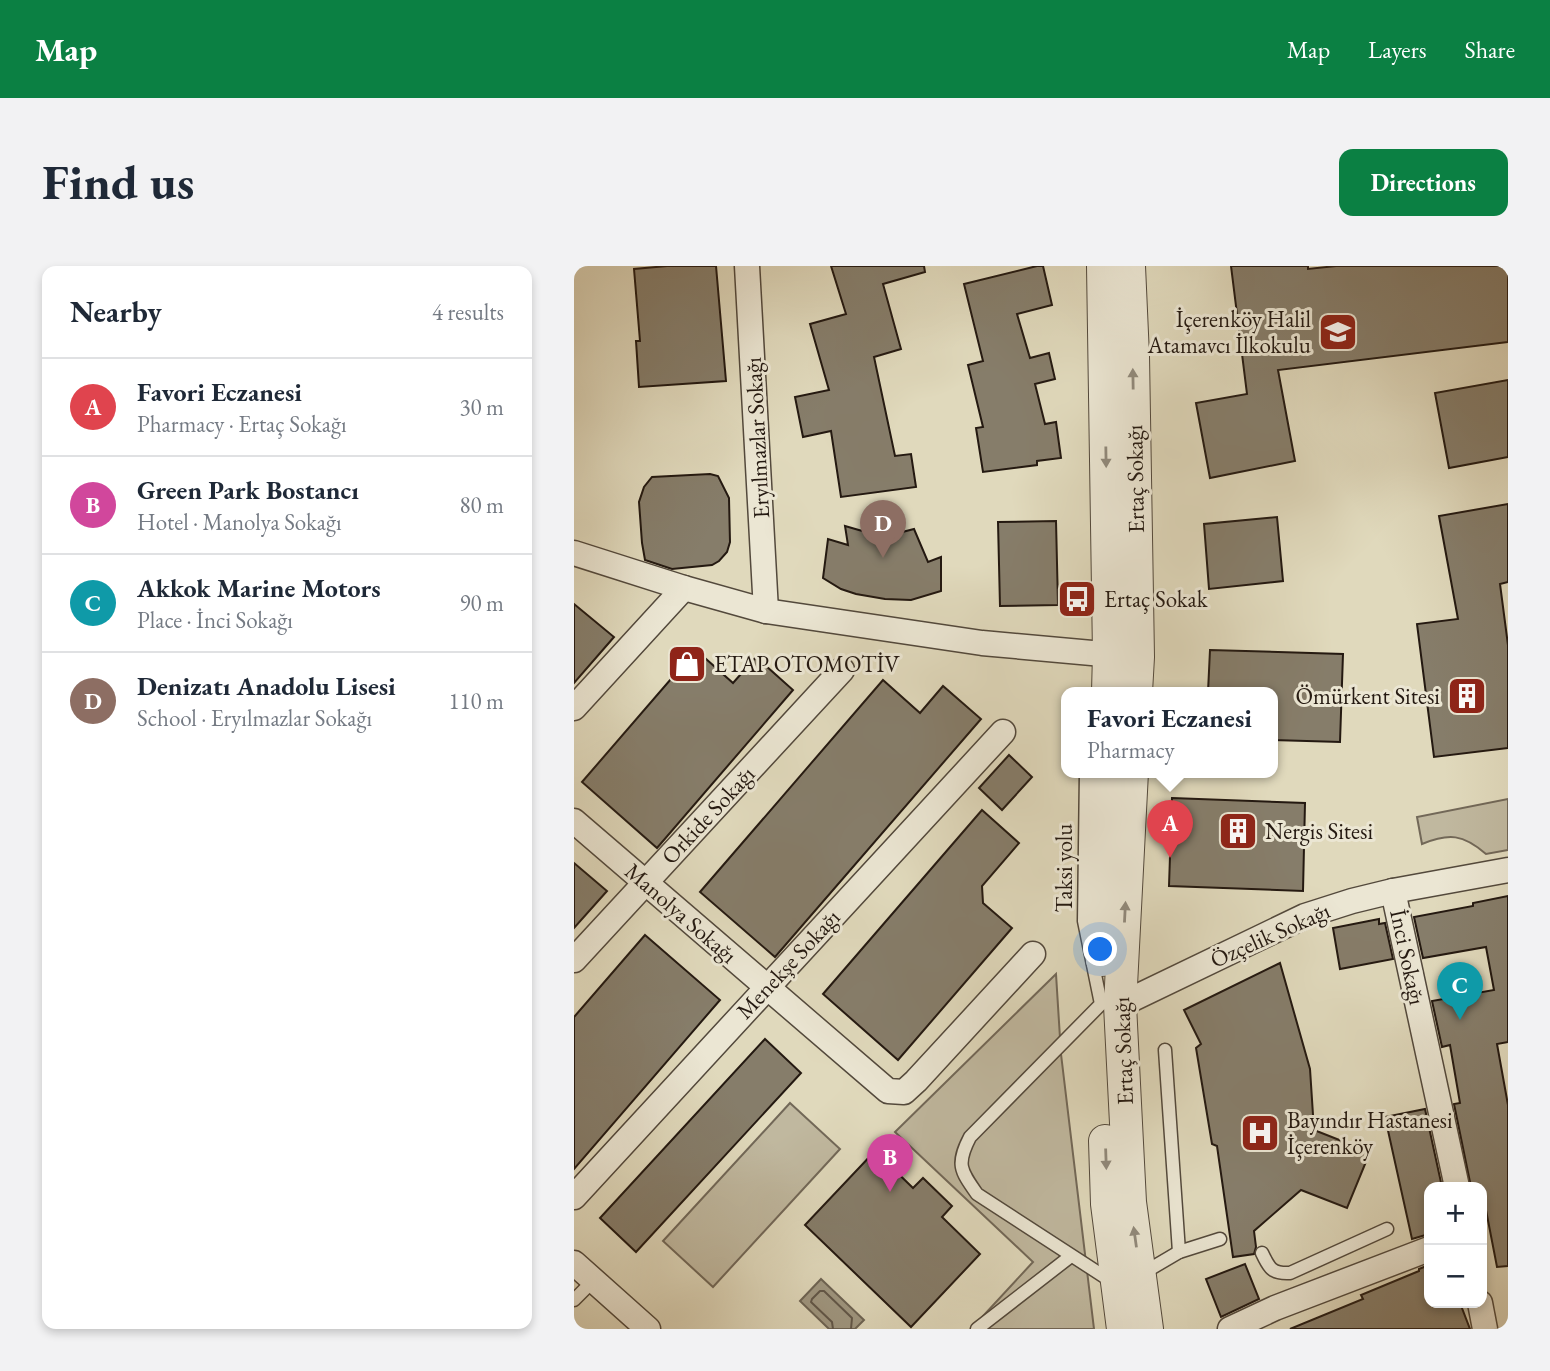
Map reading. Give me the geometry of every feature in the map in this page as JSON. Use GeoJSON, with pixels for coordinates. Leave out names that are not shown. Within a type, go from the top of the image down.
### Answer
{"type":"FeatureCollection","features":[{"type":"Feature","properties":{"kind":"street","name":"Eryılmazlar Sokağı"},"geometry":{"type":"LineString","coordinates":[[747,266],[766,611]]}},
{"type":"Feature","properties":{"kind":"street","name":"Ertaç Sokağı"},"geometry":{"type":"LineString","coordinates":[[1103,266],[1113,671],[1131,687]]}},
{"type":"Feature","properties":{"kind":"street","name":"Ertaç Sokağı"},"geometry":{"type":"LineString","coordinates":[[1113,671],[1133,356],[1129,266]]}},
{"type":"Feature","properties":{"kind":"street"},"geometry":{"type":"LineString","coordinates":[[574,553],[766,611],[982,643],[1113,671]]}},
{"type":"Feature","properties":{"kind":"street"},"geometry":{"type":"LineString","coordinates":[[574,708],[684,588]]}},
{"type":"Feature","properties":{"kind":"street","name":"Orkide Sokağı"},"geometry":{"type":"LineString","coordinates":[[574,960],[842,670]]}},
{"type":"Feature","properties":{"kind":"street","name":"Menekşe Sokağı"},"geometry":{"type":"LineString","coordinates":[[574,1197],[1003,732]]}},
{"type":"Feature","properties":{"kind":"street","name":"Ertaç Sokağı"},"geometry":{"type":"LineString","coordinates":[[1106,778],[1111,1004],[1130,1202],[1128,1280],[1123,1329]]}},
{"type":"Feature","properties":{"kind":"street","name":"Ertaç Sokağı"},"geometry":{"type":"LineString","coordinates":[[1111,1004],[1131,778]]}},
{"type":"Feature","properties":{"kind":"street","name":"Manolya Sokağı"},"geometry":{"type":"LineString","coordinates":[[574,821],[888,1091],[904,1092],[916,1081],[1033,954]]}},
{"type":"Feature","properties":{"kind":"street","name":"Özçelik Sokağı"},"geometry":{"type":"LineString","coordinates":[[1111,1004],[1305,916],[1393,891],[1508,870]]}},
{"type":"Feature","properties":{"kind":"street","name":"İnci Sokağı"},"geometry":{"type":"LineString","coordinates":[[1393,891],[1456,1182]]}},
{"type":"Feature","properties":{"kind":"street"},"geometry":{"type":"LineString","coordinates":[[1230,1329],[1275,1308],[1424,1251]]}},
{"type":"Feature","properties":{"kind":"street"},"geometry":{"type":"LineString","coordinates":[[574,1263],[648,1329]]}},
{"type":"Feature","properties":{"kind":"street","name":"Ertaç Sokağı"},"geometry":{"type":"LineString","coordinates":[[1128,1280],[1147,1329]]}},
{"type":"Feature","properties":{"kind":"street"},"geometry":{"type":"LineString","coordinates":[[1481,1308],[1486,1329]]}},
{"type":"Feature","properties":{"kind":"lane","name":"Taksi yolu"},"geometry":{"type":"LineString","coordinates":[[1086,778],[1084,921],[1111,1004]]}},
{"type":"Feature","properties":{"kind":"lane"},"geometry":{"type":"LineString","coordinates":[[1111,1004],[970,1137],[961,1155],[963,1174],[977,1194],[1072,1256],[1128,1280],[1179,1252],[1220,1238]]}},
{"type":"Feature","properties":{"kind":"lane"},"geometry":{"type":"LineString","coordinates":[[1165,1050],[1179,1252]]}},
{"type":"Feature","properties":{"kind":"lane"},"geometry":{"type":"LineString","coordinates":[[1262,1253],[1268,1268],[1280,1273],[1290,1273],[1387,1229]]}},
{"type":"Feature","properties":{"kind":"lane"},"geometry":{"type":"LineString","coordinates":[[977,1329],[1072,1256]]}},
{"type":"Feature","properties":{"kind":"lane"},"geometry":{"type":"LineString","coordinates":[[574,1300],[594,1280]]}},
{"type":"Feature","properties":{"kind":"shaded area"},"geometry":{"type":"Polygon","coordinates":[[[1508,799],[1508,850],[1486,854],[1470,842],[1455,837],[1440,838],[1422,844],[1417,817],[1508,799]]]}},
{"type":"Feature","properties":{"kind":"shaded area"},"geometry":{"type":"Polygon","coordinates":[[[1056,974],[1061,1054],[1094,1329],[971,1329],[1033,1262],[895,1132],[1056,974]]]}},
{"type":"Feature","properties":{"kind":"shaded area"},"geometry":{"type":"Polygon","coordinates":[[[790,1103],[840,1149],[713,1287],[663,1241],[790,1103]]]}},
{"type":"Feature","properties":{"kind":"water"},"geometry":{"type":"Polygon","coordinates":[[[821,1279],[864,1320],[855,1329],[829,1329],[800,1301],[821,1279]]]}},
{"type":"Feature","properties":{"kind":"building"},"geometry":{"type":"Polygon","coordinates":[[[716,266],[726,381],[639,387],[636,341],[640,341],[634,269],[716,266]]]}},
{"type":"Feature","properties":{"kind":"building"},"geometry":{"type":"Polygon","coordinates":[[[831,266],[924,266],[925,272],[883,284],[901,349],[874,357],[895,456],[911,454],[916,487],[841,497],[831,431],[803,437],[795,397],[829,390],[810,324],[846,314],[831,266]]]}},
{"type":"Feature","properties":{"kind":"building"},"geometry":{"type":"Polygon","coordinates":[[[1043,266],[1052,305],[1017,314],[1030,358],[1049,353],[1055,379],[1035,384],[1045,424],[1056,422],[1061,458],[1037,461],[1037,465],[983,472],[976,428],[983,427],[968,365],[983,361],[964,284],[1043,266]]]}},
{"type":"Feature","properties":{"kind":"building","name":"İçerenköy Halil Atamavcı İlkokulu"},"geometry":{"type":"Polygon","coordinates":[[[1231,266],[1308,266],[1308,269],[1336,266],[1508,266],[1508,342],[1278,370],[1295,461],[1210,478],[1196,403],[1247,394],[1231,266]]]}},
{"type":"Feature","properties":{"kind":"building"},"geometry":{"type":"Polygon","coordinates":[[[1508,380],[1508,457],[1449,468],[1435,393],[1508,380]]]}},
{"type":"Feature","properties":{"kind":"building"},"geometry":{"type":"Polygon","coordinates":[[[710,474],[718,476],[729,498],[730,542],[727,552],[712,565],[672,569],[645,560],[639,502],[644,487],[652,477],[710,474]]]}},
{"type":"Feature","properties":{"kind":"building","name":"Ömürkent Sitesi"},"geometry":{"type":"Polygon","coordinates":[[[1508,504],[1508,582],[1500,584],[1508,645],[1508,748],[1434,757],[1417,624],[1458,619],[1439,516],[1508,504]]]}},
{"type":"Feature","properties":{"kind":"building"},"geometry":{"type":"Polygon","coordinates":[[[1277,517],[1283,581],[1209,589],[1204,524],[1277,517]]]}},
{"type":"Feature","properties":{"kind":"building"},"geometry":{"type":"Polygon","coordinates":[[[1056,521],[1058,605],[1000,606],[998,522],[1056,521]]]}},
{"type":"Feature","properties":{"kind":"building"},"geometry":{"type":"Polygon","coordinates":[[[845,526],[883,537],[914,529],[928,562],[941,557],[941,591],[911,600],[885,599],[841,589],[823,578],[828,539],[848,545],[845,526]]]}},
{"type":"Feature","properties":{"kind":"building"},"geometry":{"type":"Polygon","coordinates":[[[574,604],[614,637],[574,683],[574,604]]]}},
{"type":"Feature","properties":{"kind":"building"},"geometry":{"type":"Polygon","coordinates":[[[696,650],[733,683],[756,657],[793,690],[657,848],[582,782],[696,650]]]}},
{"type":"Feature","properties":{"kind":"building"},"geometry":{"type":"Polygon","coordinates":[[[1210,650],[1343,654],[1340,742],[1278,740],[1278,687],[1208,687],[1210,650]]]}},
{"type":"Feature","properties":{"kind":"building"},"geometry":{"type":"Polygon","coordinates":[[[883,680],[920,713],[943,686],[981,719],[775,957],[700,892],[883,680]]]}},
{"type":"Feature","properties":{"kind":"building"},"geometry":{"type":"Polygon","coordinates":[[[1009,755],[1032,777],[1002,810],[979,788],[1009,755]]]}},
{"type":"Feature","properties":{"kind":"building","name":"Nergis Sitesi"},"geometry":{"type":"Polygon","coordinates":[[[1172,798],[1305,803],[1303,891],[1169,886],[1172,798]]]}},
{"type":"Feature","properties":{"kind":"building"},"geometry":{"type":"Polygon","coordinates":[[[982,810],[1019,843],[982,886],[983,903],[1012,928],[898,1060],[823,994],[982,810]]]}},
{"type":"Feature","properties":{"kind":"building"},"geometry":{"type":"Polygon","coordinates":[[[574,863],[607,891],[574,928],[574,863]]]}},
{"type":"Feature","properties":{"kind":"building"},"geometry":{"type":"Polygon","coordinates":[[[1508,896],[1508,1042],[1497,1044],[1508,1105],[1508,1266],[1497,1267],[1487,1215],[1487,1182],[1470,1182],[1454,1104],[1460,1103],[1450,1045],[1442,1047],[1432,1001],[1494,990],[1486,947],[1423,958],[1414,917],[1473,906],[1473,903],[1508,896]]]}},
{"type":"Feature","properties":{"kind":"building"},"geometry":{"type":"Polygon","coordinates":[[[1379,919],[1379,924],[1385,923],[1393,959],[1340,969],[1333,928],[1379,919]]]}},
{"type":"Feature","properties":{"kind":"building"},"geometry":{"type":"Polygon","coordinates":[[[645,935],[720,1000],[574,1169],[574,1017],[645,935]]]}},
{"type":"Feature","properties":{"kind":"building"},"geometry":{"type":"Polygon","coordinates":[[[1280,963],[1310,1069],[1314,1130],[1370,1152],[1347,1208],[1301,1190],[1254,1231],[1254,1254],[1233,1257],[1217,1146],[1212,1144],[1196,1048],[1201,1044],[1184,1010],[1280,963]]]}},
{"type":"Feature","properties":{"kind":"building"},"geometry":{"type":"Polygon","coordinates":[[[765,1039],[801,1073],[636,1252],[600,1218],[765,1039]]]}},
{"type":"Feature","properties":{"kind":"building"},"geometry":{"type":"Polygon","coordinates":[[[1425,1109],[1441,1182],[1424,1182],[1424,1235],[1412,1239],[1385,1117],[1425,1109]]]}},
{"type":"Feature","properties":{"kind":"building"},"geometry":{"type":"Polygon","coordinates":[[[875,1151],[913,1188],[923,1178],[952,1206],[942,1217],[980,1254],[911,1327],[805,1225],[875,1151]]]}},
{"type":"Feature","properties":{"kind":"building"},"geometry":{"type":"Polygon","coordinates":[[[1245,1264],[1259,1299],[1221,1317],[1206,1279],[1245,1264]]]}},
{"type":"Feature","properties":{"kind":"building"},"geometry":{"type":"Polygon","coordinates":[[[1424,1267],[1424,1308],[1462,1308],[1470,1329],[1290,1329],[1363,1299],[1361,1295],[1424,1267]]]}},
{"type":"Feature","properties":{"kind":"place","name":"İçerenköy Halil Atamavcı İlkokulu"},"geometry":{"type":"Point","coordinates":[1338,332]}},
{"type":"Feature","properties":{"kind":"place","name":"Denizatı Anadolu Lisesi"},"geometry":{"type":"Point","coordinates":[883,558]}},
{"type":"Feature","properties":{"kind":"place","name":"Ertaç Sokak"},"geometry":{"type":"Point","coordinates":[1077,599]}},
{"type":"Feature","properties":{"kind":"place","name":"ETAP OTOMOTİV"},"geometry":{"type":"Point","coordinates":[687,664]}},
{"type":"Feature","properties":{"kind":"place","name":"Ömürkent Sitesi"},"geometry":{"type":"Point","coordinates":[1467,696]}},
{"type":"Feature","properties":{"kind":"place","name":"Nergis Sitesi"},"geometry":{"type":"Point","coordinates":[1238,831]}},
{"type":"Feature","properties":{"kind":"place","name":"Favori Eczanesi"},"geometry":{"type":"Point","coordinates":[1170,858]}},
{"type":"Feature","properties":{"kind":"place","name":"Akkok Marine Motors"},"geometry":{"type":"Point","coordinates":[1460,1020]}},
{"type":"Feature","properties":{"kind":"place","name":"Bayındır Hastanesi İçerenköy"},"geometry":{"type":"Point","coordinates":[1260,1133]}},
{"type":"Feature","properties":{"kind":"place","name":"Green Park Bostancı"},"geometry":{"type":"Point","coordinates":[890,1192]}}]}
